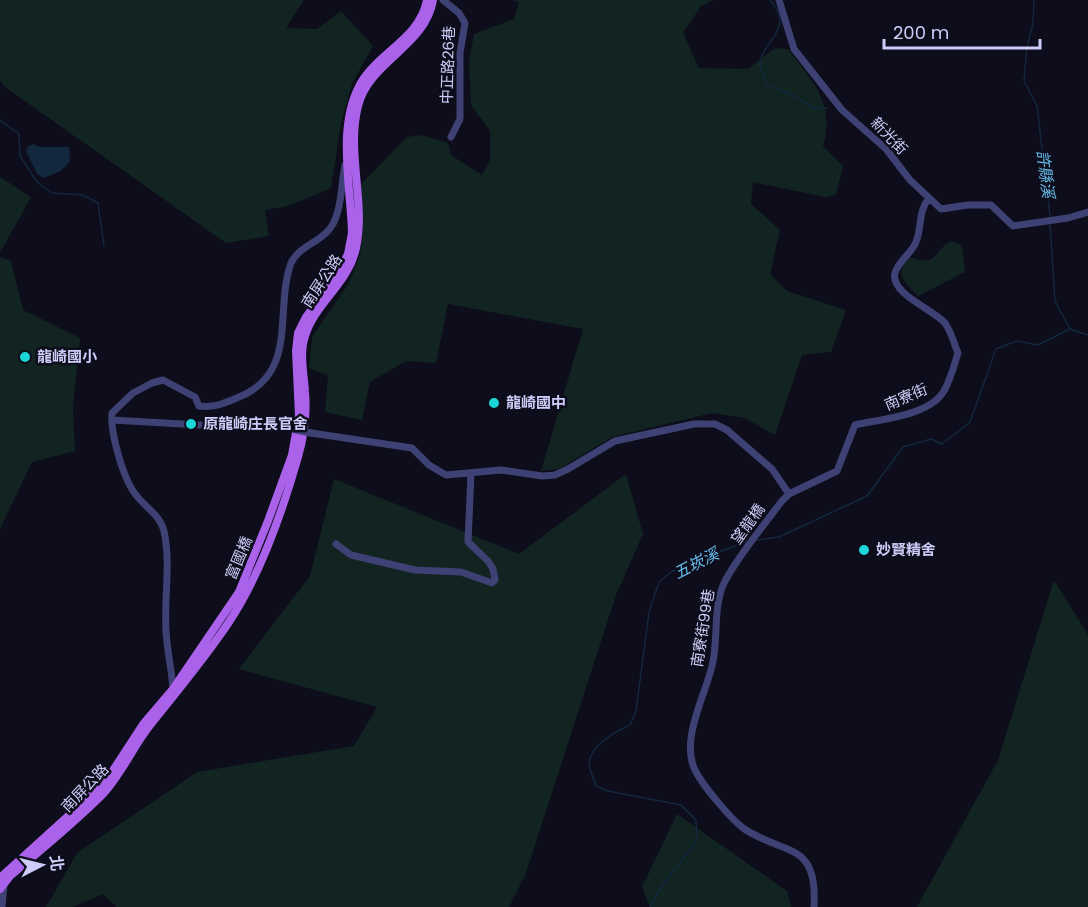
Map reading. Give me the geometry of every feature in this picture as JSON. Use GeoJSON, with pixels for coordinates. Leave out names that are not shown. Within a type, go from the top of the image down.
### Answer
{"type":"FeatureCollection","features":[{"type":"Feature","properties":{"kind":"main road","name":"南屏公路"},"geometry":{"type":"LineString","coordinates":[[298,443],[296,351],[298,333],[306,317],[339,272],[352,233],[348,148],[350,111],[357,90],[369,72],[415,27],[427,0]]}},
{"type":"Feature","properties":{"kind":"main road","name":"南屏公路"},"geometry":{"type":"LineString","coordinates":[[298,443],[306,417],[302,352],[305,336],[312,320],[344,276],[356,250],[358,224],[354,130],[360,100],[368,85],[423,29],[433,0]]}},
{"type":"Feature","properties":{"kind":"main road","name":"富國橋"},"geometry":{"type":"LineString","coordinates":[[174,692],[188,674],[239,592],[298,443]]}},
{"type":"Feature","properties":{"kind":"main road","name":"南屏公路"},"geometry":{"type":"LineString","coordinates":[[1,882],[98,789],[148,716],[174,692]]}},
{"type":"Feature","properties":{"kind":"street","name":"中正路26巷"},"geometry":{"type":"LineString","coordinates":[[443,0],[459,13],[465,22],[460,53],[460,118],[451,137]]}},
{"type":"Feature","properties":{"kind":"street","name":"新光街"},"geometry":{"type":"LineString","coordinates":[[779,0],[794,48],[842,110],[886,149],[910,180],[941,210],[968,205],[991,206],[997,210],[1006,223],[1013,226],[1063,219],[1088,212]]}},
{"type":"Feature","properties":{"kind":"street"},"geometry":{"type":"LineString","coordinates":[[174,692],[173,668],[166,633],[166,553],[163,529],[157,517],[130,485],[117,447],[112,420],[115,407],[155,382],[166,381],[195,398],[199,406],[209,407],[246,394],[265,379],[279,358],[291,263],[298,252],[323,235],[333,224],[348,148],[354,130]]}},
{"type":"Feature","properties":{"kind":"street","name":"南寮街"},"geometry":{"type":"LineString","coordinates":[[789,494],[837,471],[855,425],[896,418],[931,404],[945,390],[958,353],[948,327],[940,318],[900,290],[895,278],[898,266],[916,244],[923,205],[929,198]]}},
{"type":"Feature","properties":{"kind":"street"},"geometry":{"type":"LineString","coordinates":[[112,420],[199,425],[276,425],[310,433],[412,448],[429,465],[446,475],[501,470],[555,475],[615,441],[705,423],[715,424],[727,430],[772,470],[789,494]]}},
{"type":"Feature","properties":{"kind":"street"},"geometry":{"type":"LineString","coordinates":[[336,544],[351,555],[415,570],[461,572],[492,583],[495,580],[493,569],[468,542],[471,474]]}},
{"type":"Feature","properties":{"kind":"street","name":"望龍橋"},"geometry":{"type":"LineString","coordinates":[[738,562],[789,494]]}},
{"type":"Feature","properties":{"kind":"street","name":"南寮街99巷"},"geometry":{"type":"LineString","coordinates":[[738,562],[725,581],[720,597],[712,666],[697,710],[692,760],[697,774],[744,828],[804,859],[812,871],[814,907]]}},
{"type":"Feature","properties":{"kind":"street"},"geometry":{"type":"LineString","coordinates":[[1,882],[2,907]]}},
{"type":"Feature","properties":{"kind":"green space"},"geometry":{"type":"Polygon","coordinates":[[[0,0],[304,0],[286,28],[317,29],[341,11],[373,46],[352,84],[341,123],[331,188],[288,206],[265,210],[269,236],[226,243],[5,87],[0,81],[0,0]]]}},
{"type":"Feature","properties":{"kind":"green space"},"geometry":{"type":"Polygon","coordinates":[[[512,0],[713,0],[701,6],[683,33],[699,68],[748,69],[775,48],[788,49],[813,83],[824,105],[826,131],[823,146],[843,166],[836,195],[825,197],[753,182],[751,204],[780,230],[770,274],[787,291],[846,310],[831,352],[802,355],[775,435],[745,418],[712,413],[612,437],[559,469],[541,471],[583,329],[448,304],[436,363],[406,361],[370,382],[362,420],[325,412],[328,376],[309,368],[312,337],[349,283],[360,255],[363,225],[361,184],[407,137],[421,135],[448,143],[451,155],[482,175],[490,161],[490,131],[471,105],[469,62],[474,34],[514,19],[519,2],[512,0]]]}},
{"type":"Feature","properties":{"kind":"green space"},"geometry":{"type":"Polygon","coordinates":[[[0,177],[31,197],[0,253],[0,177]]]}},
{"type":"Feature","properties":{"kind":"green space"},"geometry":{"type":"Polygon","coordinates":[[[951,241],[962,245],[965,272],[918,296],[903,278],[901,273],[904,263],[909,257],[919,260],[930,259],[951,241]]]}},
{"type":"Feature","properties":{"kind":"green space"},"geometry":{"type":"Polygon","coordinates":[[[0,257],[11,261],[23,310],[80,338],[73,407],[75,451],[32,462],[0,529],[0,257]]]}},
{"type":"Feature","properties":{"kind":"green space"},"geometry":{"type":"Polygon","coordinates":[[[626,474],[643,534],[616,595],[526,873],[509,907],[117,907],[103,894],[73,907],[46,907],[77,853],[197,772],[354,746],[377,707],[239,669],[310,576],[334,479],[519,554],[626,474]]]}},
{"type":"Feature","properties":{"kind":"green space"},"geometry":{"type":"Polygon","coordinates":[[[1054,580],[1088,635],[1088,907],[917,907],[998,760],[1054,580]]]}},
{"type":"Feature","properties":{"kind":"green space"},"geometry":{"type":"Polygon","coordinates":[[[677,814],[787,891],[791,907],[650,907],[642,887],[677,814]]]}},
{"type":"Feature","properties":{"kind":"water"},"geometry":{"type":"Polygon","coordinates":[[[33,144],[41,147],[69,147],[70,161],[61,171],[43,178],[37,174],[26,151],[28,146],[33,144]]]}},
{"type":"Feature","properties":{"kind":"waterway"},"geometry":{"type":"LineString","coordinates":[[770,0],[780,18],[776,33],[760,62],[768,86],[793,95],[813,108],[827,108]]}},
{"type":"Feature","properties":{"kind":"waterway","name":"許縣溪"},"geometry":{"type":"LineString","coordinates":[[1034,0],[1033,24],[1027,46],[1024,81],[1037,106],[1050,216]]}},
{"type":"Feature","properties":{"kind":"waterway"},"geometry":{"type":"LineString","coordinates":[[0,120],[19,134],[20,156],[37,182],[52,193],[83,195],[98,203],[104,246]]}},
{"type":"Feature","properties":{"kind":"waterway","name":"許縣溪"},"geometry":{"type":"LineString","coordinates":[[1050,224],[1055,301],[1070,329],[1088,335]]}},
{"type":"Feature","properties":{"kind":"waterway","name":"五崁溪"},"geometry":{"type":"LineString","coordinates":[[757,540],[779,537],[867,496],[903,447],[931,439],[942,444],[970,422],[996,349],[1016,341],[1038,345],[1070,329]]}},
{"type":"Feature","properties":{"kind":"waterway","name":"五崁溪"},"geometry":{"type":"LineString","coordinates":[[650,907],[664,883],[697,841],[696,820],[681,805],[608,791],[596,786],[589,763],[594,750],[611,735],[630,725],[636,711],[649,612],[659,582],[671,572],[691,562],[746,542]]}},
{"type":"Feature","properties":{"kind":"place","name":"龍崎國小"},"geometry":{"type":"Point","coordinates":[25,357]}},
{"type":"Feature","properties":{"kind":"place","name":"龍崎國中"},"geometry":{"type":"Point","coordinates":[494,403]}},
{"type":"Feature","properties":{"kind":"place","name":"原龍崎庄長官舍"},"geometry":{"type":"Point","coordinates":[191,424]}},
{"type":"Feature","properties":{"kind":"place","name":"妙賢精舍"},"geometry":{"type":"Point","coordinates":[864,550]}}]}
